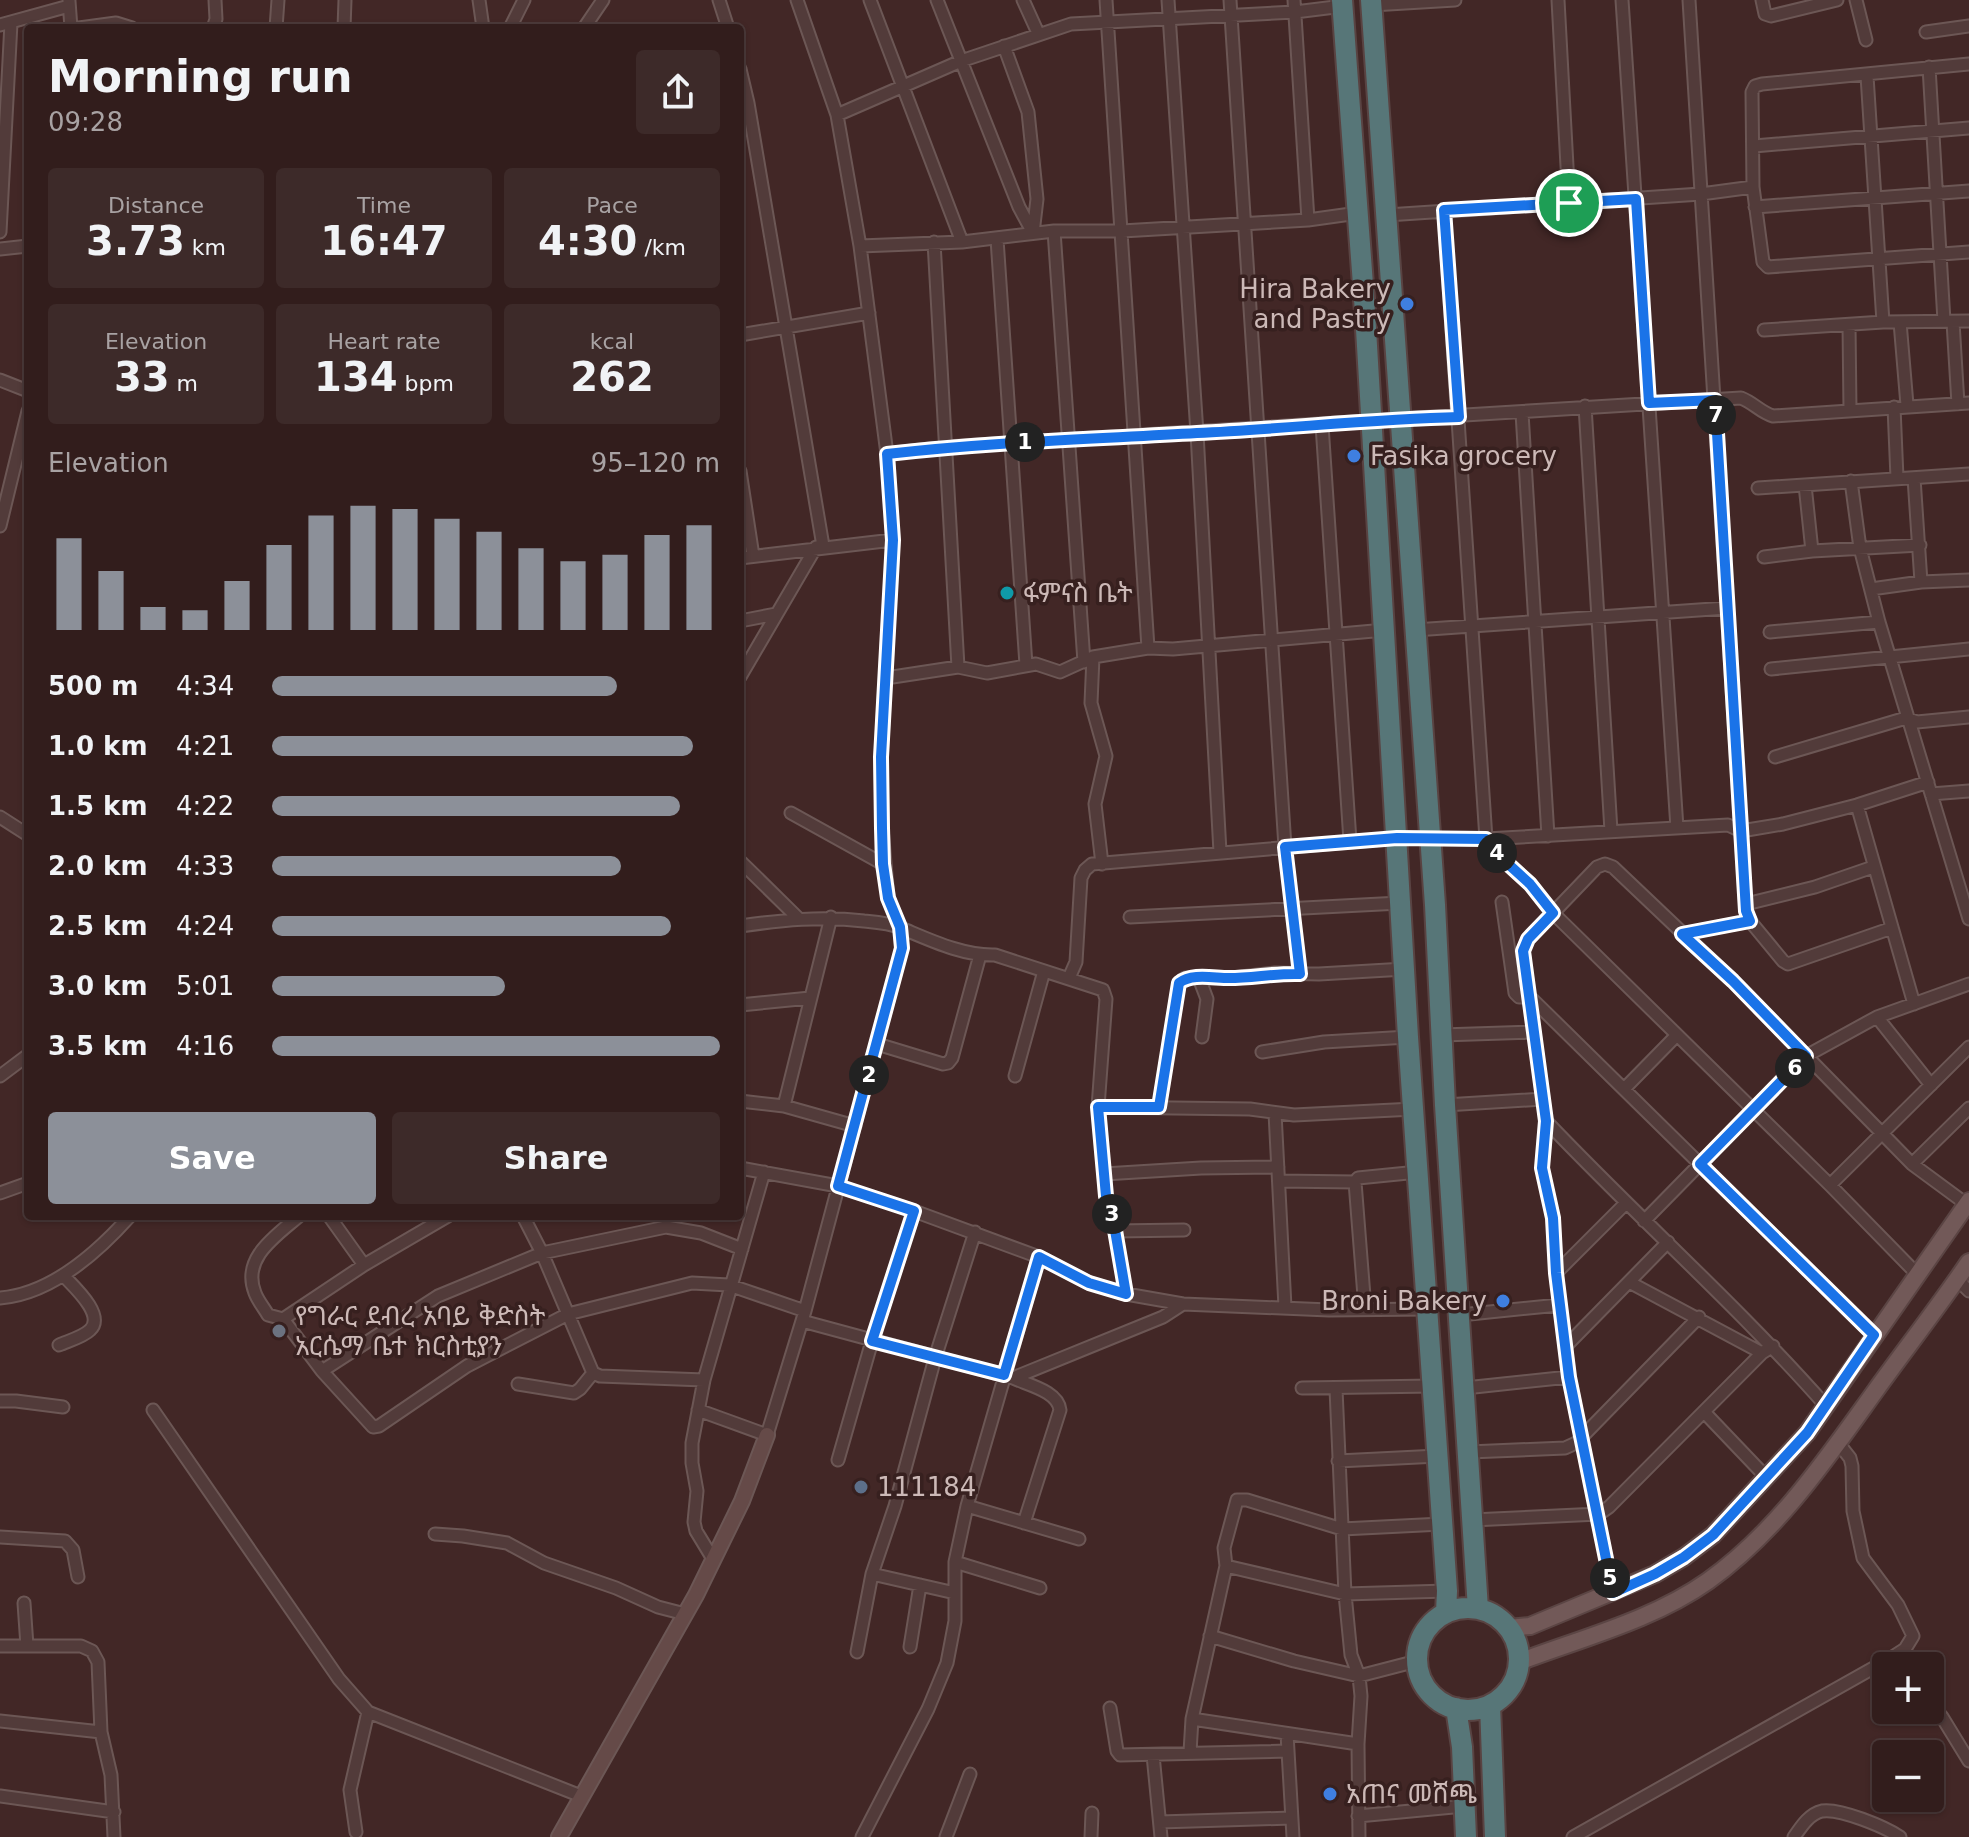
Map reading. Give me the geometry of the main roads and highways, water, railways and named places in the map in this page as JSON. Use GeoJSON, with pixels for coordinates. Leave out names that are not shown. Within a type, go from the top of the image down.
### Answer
{"type":"FeatureCollection","features":[{"type":"Feature","properties":{"kind":"highway"},"geometry":{"type":"LineString","coordinates":[[1343,3],[1385,630],[1408,1037],[1447,1591],[1446,1613]]}},
{"type":"Feature","properties":{"kind":"highway"},"geometry":{"type":"LineString","coordinates":[[1371,3],[1478,1609]]}},
{"type":"Feature","properties":{"kind":"highway"},"geometry":{"type":"LineString","coordinates":[[1462,1608],[1496,1615],[1509,1628],[1517,1644],[1519,1662],[1515,1680],[1505,1694],[1490,1705],[1456,1708],[1429,1691],[1417,1661],[1424,1632],[1433,1621],[1462,1608]]}},
{"type":"Feature","properties":{"kind":"highway"},"geometry":{"type":"LineString","coordinates":[[1490,1705],[1495,1837]]}},
{"type":"Feature","properties":{"kind":"highway"},"geometry":{"type":"LineString","coordinates":[[1456,1708],[1462,1747],[1466,1837]]}},
{"type":"Feature","properties":{"kind":"main road"},"geometry":{"type":"LineString","coordinates":[[1509,1628],[1530,1626],[1655,1574],[1713,1535],[1807,1433],[1968,1204]]}},
{"type":"Feature","properties":{"kind":"main road"},"geometry":{"type":"LineString","coordinates":[[1519,1662],[1638,1618],[1709,1581],[1772,1524],[1839,1444],[1963,1285],[1969,1262]]}},
{"type":"Feature","properties":{"kind":"place","name":"Hira Bakery and Pastry"},"geometry":{"type":"Point","coordinates":[1407,304]}},
{"type":"Feature","properties":{"kind":"place","name":"Fasika grocery"},"geometry":{"type":"Point","coordinates":[1354,456]}},
{"type":"Feature","properties":{"kind":"place","name":"ፋምናስ ቤት"},"geometry":{"type":"Point","coordinates":[1007,593]}},
{"type":"Feature","properties":{"kind":"place","name":"Broni Bakery"},"geometry":{"type":"Point","coordinates":[1503,1301]}},
{"type":"Feature","properties":{"kind":"place","name":"የግራር ደብረ አባይ ቅድስት አርሴማ ቤተ ክርስቲያን"},"geometry":{"type":"Point","coordinates":[279,1331]}},
{"type":"Feature","properties":{"kind":"place","name":"111184"},"geometry":{"type":"Point","coordinates":[861,1487]}},
{"type":"Feature","properties":{"kind":"place","name":"አጠና መሸጫ"},"geometry":{"type":"Point","coordinates":[1330,1794]}}]}
